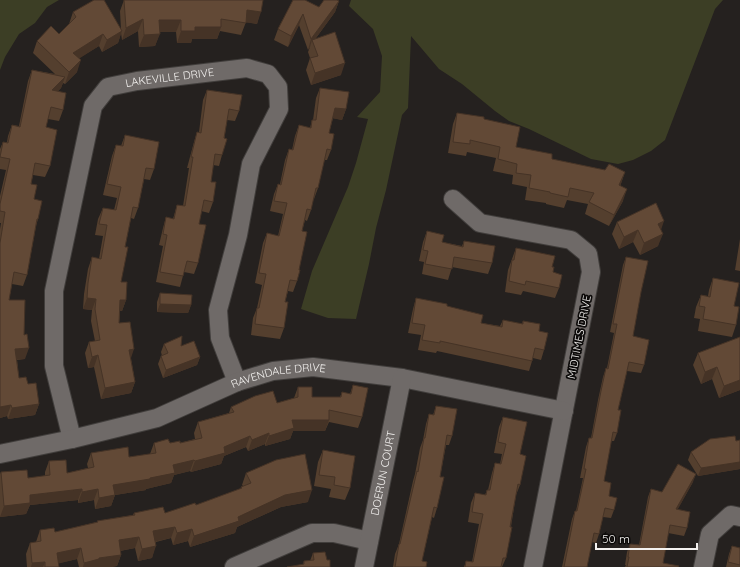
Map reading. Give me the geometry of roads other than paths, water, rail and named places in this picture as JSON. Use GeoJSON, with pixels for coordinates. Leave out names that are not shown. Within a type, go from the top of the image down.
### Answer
{"type":"FeatureCollection","features":[{"type":"Feature","properties":{"kind":"street","name":"LAKEVILLE DRIVE"},"geometry":{"type":"LineString","coordinates":[[72,439],[54,366],[54,292],[93,106],[108,87],[137,80],[247,68],[268,74],[278,87],[279,109],[251,164],[238,235],[218,310],[220,338],[237,382]]}},
{"type":"Feature","properties":{"kind":"street","name":"MIDTIMES DRIVE"},"geometry":{"type":"LineString","coordinates":[[453,200],[480,223],[571,240],[588,254],[591,272],[533,567]]}},
{"type":"Feature","properties":{"kind":"street","name":"RAVENDALE DRIVE"},"geometry":{"type":"LineString","coordinates":[[0,454],[72,439],[158,418],[237,382],[273,371],[312,366],[402,378],[564,411]]}},
{"type":"Feature","properties":{"kind":"street","name":"DOERUN COURT"},"geometry":{"type":"LineString","coordinates":[[364,567],[402,378]]}},
{"type":"Feature","properties":{"kind":"street"},"geometry":{"type":"LineString","coordinates":[[703,567],[710,534],[730,516],[740,517]]}},
{"type":"Feature","properties":{"kind":"street"},"geometry":{"type":"LineString","coordinates":[[234,567],[312,534],[334,533],[369,541]]}}]}
